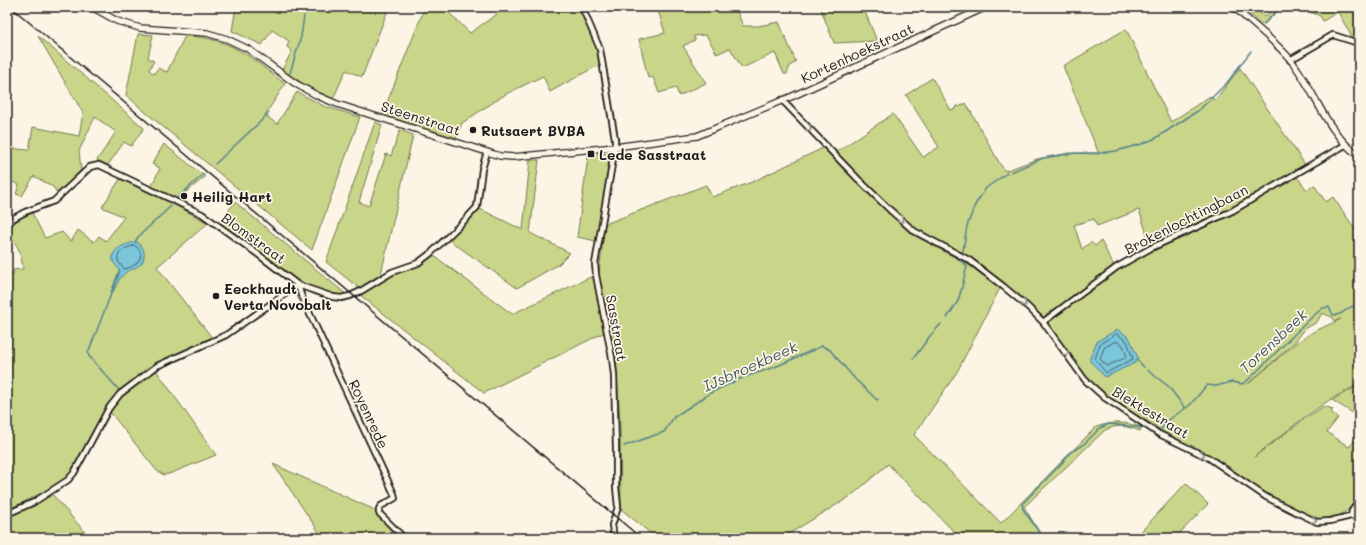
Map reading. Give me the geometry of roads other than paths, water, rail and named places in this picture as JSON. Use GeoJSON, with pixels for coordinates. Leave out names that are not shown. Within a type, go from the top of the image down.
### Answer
{"type":"FeatureCollection","features":[{"type":"Feature","properties":{"kind":"street","name":"Steenstraat"},"geometry":{"type":"LineString","coordinates":[[92,7],[117,21],[140,28],[207,33],[228,39],[248,49],[296,84],[318,96],[344,106],[500,156],[513,157],[615,147],[697,136],[782,100]]}},
{"type":"Feature","properties":{"kind":"street","name":"Sasstraat"},"geometry":{"type":"LineString","coordinates":[[582,7],[600,49],[615,139],[615,147],[595,264],[612,358],[618,508],[612,525],[614,538]]}},
{"type":"Feature","properties":{"kind":"street","name":"Kortenhoekstraat"},"geometry":{"type":"LineString","coordinates":[[782,100],[986,7]]}},
{"type":"Feature","properties":{"kind":"street"},"geometry":{"type":"LineString","coordinates":[[1234,7],[1277,46],[1290,60],[1301,75],[1327,121],[1345,145],[1359,156]]}},
{"type":"Feature","properties":{"kind":"street"},"geometry":{"type":"LineString","coordinates":[[1290,60],[1333,35],[1355,42]]}},
{"type":"Feature","properties":{"kind":"street","name":"Blektestraat"},"geometry":{"type":"LineString","coordinates":[[782,100],[863,184],[914,231],[969,260],[1004,287],[1043,322],[1074,367],[1092,388],[1105,398],[1159,434],[1209,458],[1266,497],[1304,516],[1317,522],[1324,522],[1351,516],[1359,517]]}},
{"type":"Feature","properties":{"kind":"street","name":"Brokenlochtingbaan"},"geometry":{"type":"LineString","coordinates":[[1043,322],[1117,267],[1151,248],[1232,211],[1345,145]]}},
{"type":"Feature","properties":{"kind":"street","name":"Blomstraat"},"geometry":{"type":"LineString","coordinates":[[7,224],[25,212],[54,201],[90,167],[99,165],[202,214],[298,285],[336,298],[346,298],[361,291],[392,272],[418,263],[466,220],[477,207],[482,168],[487,152]]}},
{"type":"Feature","properties":{"kind":"street"},"geometry":{"type":"LineString","coordinates":[[7,514],[34,502],[68,480],[74,473],[109,408],[120,394],[157,366],[226,335],[298,285]]}},
{"type":"Feature","properties":{"kind":"street","name":"Royenrede"},"geometry":{"type":"LineString","coordinates":[[298,285],[301,295],[394,494],[395,498],[381,506],[379,509],[380,513],[404,538]]}},
{"type":"Feature","properties":{"kind":"street"},"geometry":{"type":"LineString","coordinates":[[1351,516],[1352,511],[1359,501]]}},
{"type":"Feature","properties":{"kind":"water"},"geometry":{"type":"Polygon","coordinates":[[[137,242],[144,250],[143,261],[138,266],[125,273],[119,279],[113,292],[111,292],[119,271],[114,263],[113,254],[124,245],[137,242]]]}},
{"type":"Feature","properties":{"kind":"water"},"geometry":{"type":"Polygon","coordinates":[[[1117,330],[1129,337],[1138,358],[1135,363],[1105,377],[1090,361],[1090,358],[1097,341],[1117,330]]]}},
{"type":"Feature","properties":{"kind":"waterway"},"geometry":{"type":"LineString","coordinates":[[305,12],[306,7]]}},
{"type":"Feature","properties":{"kind":"waterway","name":"IJsbroekbeek"},"geometry":{"type":"LineString","coordinates":[[1264,24],[1281,7]]}},
{"type":"Feature","properties":{"kind":"waterway"},"geometry":{"type":"LineString","coordinates":[[290,73],[301,37],[304,16]]}},
{"type":"Feature","properties":{"kind":"waterway","name":"IJsbroekbeek"},"geometry":{"type":"LineString","coordinates":[[1011,172],[1043,158],[1076,153],[1116,151],[1142,144],[1156,138],[1199,110],[1226,84],[1251,51]]}},
{"type":"Feature","properties":{"kind":"waterway"},"geometry":{"type":"LineString","coordinates":[[215,164],[269,112]]}},
{"type":"Feature","properties":{"kind":"waterway","name":"IJsbroekbeek"},"geometry":{"type":"LineString","coordinates":[[961,253],[963,251],[967,226],[975,205],[986,188],[1007,173]]}},
{"type":"Feature","properties":{"kind":"waterway"},"geometry":{"type":"LineString","coordinates":[[178,197],[204,174]]}},
{"type":"Feature","properties":{"kind":"waterway"},"geometry":{"type":"LineString","coordinates":[[135,242],[138,237],[172,205]]}},
{"type":"Feature","properties":{"kind":"waterway","name":"IJsbroekbeek"},"geometry":{"type":"LineString","coordinates":[[947,318],[958,301],[967,266],[959,260],[959,257]]}},
{"type":"Feature","properties":{"kind":"waterway"},"geometry":{"type":"LineString","coordinates":[[119,390],[88,353],[120,271]]}},
{"type":"Feature","properties":{"kind":"waterway","name":"Torensbeek"},"geometry":{"type":"LineString","coordinates":[[1161,429],[1167,421],[1190,405],[1207,385],[1216,386],[1232,382],[1242,384],[1247,381],[1323,308],[1329,307],[1333,315],[1336,315],[1342,313],[1350,307],[1359,305]]}},
{"type":"Feature","properties":{"kind":"waterway","name":"IJsbroekbeek"},"geometry":{"type":"LineString","coordinates":[[913,359],[941,324]]}},
{"type":"Feature","properties":{"kind":"waterway","name":"IJsbroekbeek"},"geometry":{"type":"LineString","coordinates":[[624,446],[664,432],[674,417],[712,392],[742,378],[775,367],[822,346],[830,350],[855,379],[877,400],[878,399]]}},
{"type":"Feature","properties":{"kind":"waterway"},"geometry":{"type":"LineString","coordinates":[[1137,360],[1144,367]]}},
{"type":"Feature","properties":{"kind":"waterway"},"geometry":{"type":"LineString","coordinates":[[1147,370],[1168,386],[1185,408]]}},
{"type":"Feature","properties":{"kind":"waterway","name":"Torensbeek"},"geometry":{"type":"LineString","coordinates":[[1043,538],[1023,509],[1022,504],[1062,463],[1070,452],[1082,446],[1100,428],[1109,424],[1143,428]]}},
{"type":"Feature","properties":{"kind":"railway"},"geometry":{"type":"LineString","coordinates":[[11,7],[641,538]]}},
{"type":"Feature","properties":{"kind":"place","name":"Rutsaert BVBA"},"geometry":{"type":"Point","coordinates":[473,130]}},
{"type":"Feature","properties":{"kind":"place","name":"Lede Sasstraat"},"geometry":{"type":"Point","coordinates":[591,154]}},
{"type":"Feature","properties":{"kind":"place","name":"Heilig Hart"},"geometry":{"type":"Point","coordinates":[184,196]}},
{"type":"Feature","properties":{"kind":"place","name":"Eeckhaudt Verta Novobalt"},"geometry":{"type":"Point","coordinates":[216,296]}}]}
